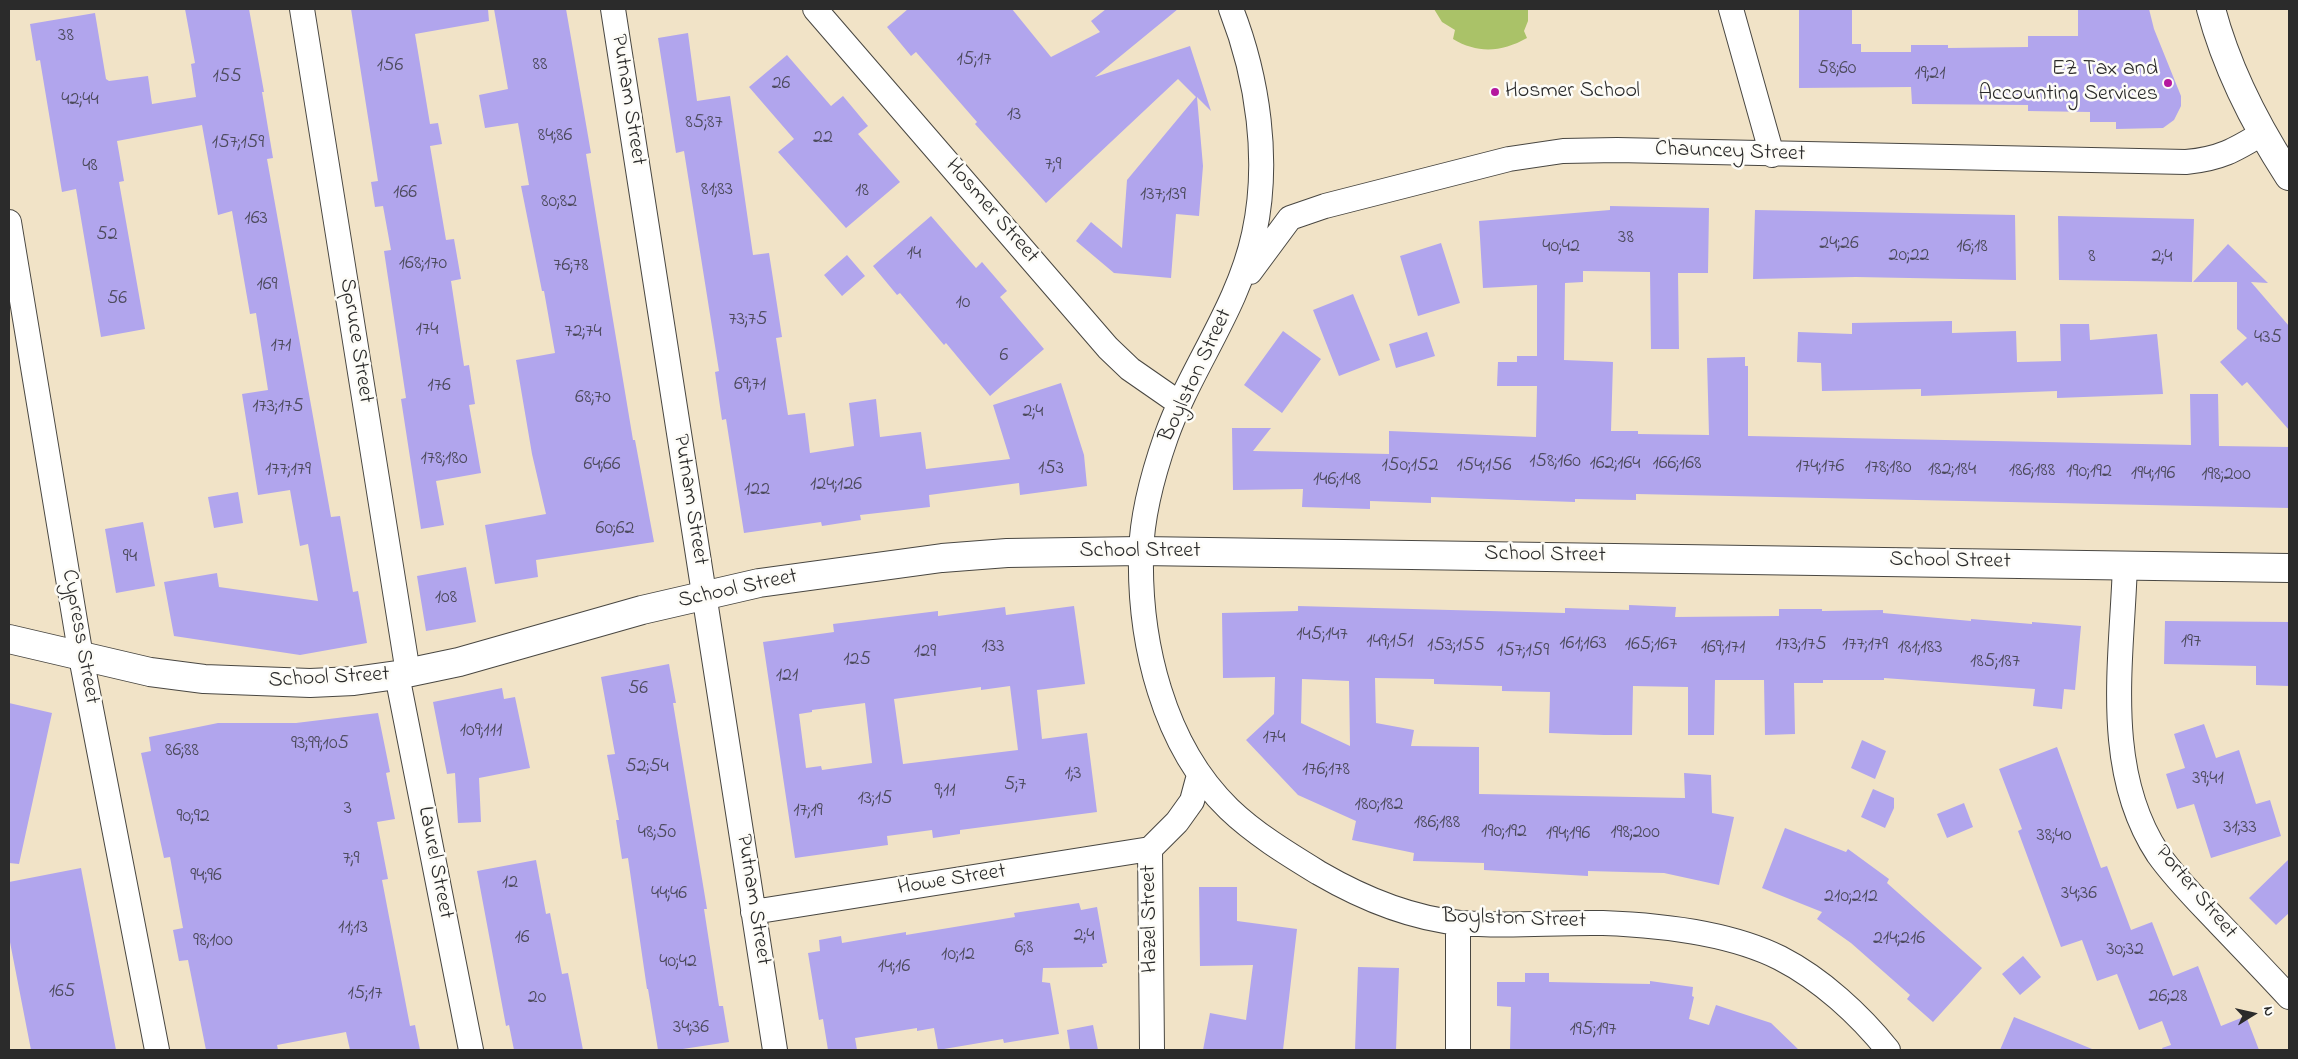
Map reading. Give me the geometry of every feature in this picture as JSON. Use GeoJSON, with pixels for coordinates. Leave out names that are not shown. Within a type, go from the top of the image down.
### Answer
{"type":"FeatureCollection","features":[{"type":"Feature","properties":{"kind":"street","name":"Spruce Street"},"geometry":{"type":"LineString","coordinates":[[302,9],[402,674]]}},
{"type":"Feature","properties":{"kind":"street","name":"Putnam Street"},"geometry":{"type":"LineString","coordinates":[[613,9],[703,596],[776,1050]]}},
{"type":"Feature","properties":{"kind":"street","name":"Hosmer Street"},"geometry":{"type":"LineString","coordinates":[[815,9],[1108,348],[1137,374],[1179,403]]}},
{"type":"Feature","properties":{"kind":"street","name":"Boylston Street"},"geometry":{"type":"LineString","coordinates":[[1231,9],[1250,69],[1258,114],[1260,156],[1255,230],[1236,292],[1179,403],[1154,475],[1146,512],[1141,551],[1145,625],[1152,661],[1163,700],[1176,731],[1199,775],[1229,809],[1262,836],[1336,883],[1376,902],[1416,914],[1458,922],[1602,923],[1649,926],[1694,932],[1736,942],[1779,958],[1814,980],[1851,1010],[1888,1050]]}},
{"type":"Feature","properties":{"kind":"street"},"geometry":{"type":"LineString","coordinates":[[1731,9],[1772,155]]}},
{"type":"Feature","properties":{"kind":"street"},"geometry":{"type":"LineString","coordinates":[[2211,9],[2229,64],[2263,133],[2289,176]]}},
{"type":"Feature","properties":{"kind":"street","name":"Chauncey Street"},"geometry":{"type":"LineString","coordinates":[[1236,292],[1290,218],[1325,206],[1418,184],[1461,170],[1563,151],[1617,150],[1772,155],[2186,162],[2211,160],[2234,151],[2263,133]]}},
{"type":"Feature","properties":{"kind":"street","name":"Cypress Street"},"geometry":{"type":"LineString","coordinates":[[9,222],[81,657],[157,1050]]}},
{"type":"Feature","properties":{"kind":"street","name":"School Street"},"geometry":{"type":"LineString","coordinates":[[9,640],[150,672],[258,682],[327,683],[402,674],[488,654],[642,610],[788,578],[942,558],[1007,553],[1141,551],[2125,564],[2289,568]]}},
{"type":"Feature","properties":{"kind":"street","name":"Porter Street"},"geometry":{"type":"LineString","coordinates":[[2125,564],[2120,724],[2122,753],[2128,786],[2140,821],[2158,853],[2184,886],[2289,997]]}},
{"type":"Feature","properties":{"kind":"street","name":"Laurel Street"},"geometry":{"type":"LineString","coordinates":[[402,674],[471,1050]]}},
{"type":"Feature","properties":{"kind":"street","name":"Hazel Street"},"geometry":{"type":"LineString","coordinates":[[1152,1050],[1150,849],[1177,822],[1192,801],[1199,775]]}},
{"type":"Feature","properties":{"kind":"street","name":"Howe Street"},"geometry":{"type":"LineString","coordinates":[[753,912],[1150,849]]}},
{"type":"Feature","properties":{"kind":"street"},"geometry":{"type":"LineString","coordinates":[[1458,922],[1458,1050]]}},
{"type":"Feature","properties":{"kind":"green space"},"geometry":{"type":"Polygon","coordinates":[[[1434,9],[1528,9],[1528,21],[1524,31],[1527,38],[1508,46],[1490,49],[1481,49],[1462,44],[1453,39],[1455,30],[1442,22],[1434,9]]]}},
{"type":"Feature","properties":{"kind":"building"},"geometry":{"type":"Polygon","coordinates":[[[185,9],[249,9],[264,92],[262,92],[273,158],[267,159],[331,517],[340,516],[353,592],[358,591],[367,643],[300,655],[174,636],[164,582],[217,573],[219,587],[318,601],[308,544],[300,546],[290,490],[258,495],[242,394],[268,390],[256,313],[250,314],[232,211],[218,215],[202,125],[117,141],[124,181],[119,182],[145,329],[101,337],[76,189],[62,192],[40,60],[36,61],[30,24],[95,13],[106,79],[109,81],[148,76],[152,104],[196,97],[191,64],[195,63],[185,9]]]}},
{"type":"Feature","properties":{"kind":"building"},"geometry":{"type":"Polygon","coordinates":[[[351,9],[488,9],[489,21],[415,34],[430,124],[438,123],[442,144],[430,146],[446,240],[454,239],[461,279],[451,281],[464,366],[469,365],[475,404],[469,405],[481,473],[436,481],[444,525],[421,529],[401,399],[406,398],[384,251],[391,250],[383,206],[375,207],[371,182],[378,181],[351,9]]]}},
{"type":"Feature","properties":{"kind":"building"},"geometry":{"type":"Polygon","coordinates":[[[494,9],[566,9],[591,153],[586,154],[611,308],[633,440],[635,440],[654,542],[536,560],[538,577],[495,584],[485,525],[546,514],[532,454],[516,360],[555,353],[544,291],[542,291],[521,186],[529,185],[518,123],[485,128],[479,95],[508,89],[494,9]]]}},
{"type":"Feature","properties":{"kind":"building"},"geometry":{"type":"Polygon","coordinates":[[[908,9],[1012,9],[1051,57],[1100,32],[1091,21],[1106,9],[1178,9],[1095,77],[1190,46],[1211,111],[1197,97],[1203,166],[1199,216],[1176,214],[1171,278],[1114,273],[1076,241],[1091,222],[1122,248],[1127,180],[1196,97],[1178,79],[1046,203],[975,124],[977,122],[916,52],[911,56],[887,27],[908,9]]]}},
{"type":"Feature","properties":{"kind":"building"},"geometry":{"type":"Polygon","coordinates":[[[1799,9],[1852,9],[1852,44],[1861,44],[1861,52],[1911,52],[1911,45],[1948,45],[1948,48],[2028,47],[2028,36],[2078,36],[2078,9],[2149,9],[2154,29],[2181,96],[2181,106],[2174,120],[2163,128],[2116,129],[2116,122],[2090,122],[2090,112],[2028,111],[2028,105],[1912,104],[1911,87],[1799,88],[1799,9]]]}},
{"type":"Feature","properties":{"kind":"building"},"geometry":{"type":"Polygon","coordinates":[[[688,33],[697,101],[730,96],[753,255],[769,253],[782,337],[776,338],[788,415],[805,413],[810,453],[854,446],[849,403],[876,399],[880,437],[921,432],[926,469],[1010,459],[993,405],[1061,383],[1084,455],[1087,486],[1020,495],[1019,483],[929,495],[930,507],[860,515],[861,520],[822,526],[821,522],[744,533],[726,419],[722,420],[715,372],[719,371],[684,151],[676,153],[658,38],[688,33]]]}},
{"type":"Feature","properties":{"kind":"building"},"geometry":{"type":"Polygon","coordinates":[[[787,55],[831,106],[843,96],[868,126],[858,134],[900,182],[846,228],[778,152],[794,139],[749,87],[787,55]]]}},
{"type":"Feature","properties":{"kind":"building"},"geometry":{"type":"Polygon","coordinates":[[[1610,206],[1709,208],[1708,273],[1678,273],[1679,349],[1651,349],[1650,272],[1583,271],[1583,282],[1565,283],[1564,360],[1613,362],[1611,431],[1638,431],[1638,434],[1709,435],[1707,358],[1745,357],[1745,366],[1748,366],[1748,436],[2191,445],[2190,394],[2218,394],[2219,446],[2289,447],[2289,508],[1636,494],[1636,500],[1575,499],[1575,502],[1431,497],[1431,503],[1370,501],[1370,509],[1302,507],[1303,489],[1233,490],[1232,428],[1271,428],[1253,451],[1389,454],[1389,431],[1536,437],[1537,386],[1497,386],[1498,362],[1517,362],[1517,356],[1537,356],[1537,285],[1483,288],[1479,221],[1610,210],[1610,206]]]}},
{"type":"Feature","properties":{"kind":"building"},"geometry":{"type":"Polygon","coordinates":[[[1755,210],[2015,215],[2016,280],[1856,277],[1753,279],[1755,210]]]}},
{"type":"Feature","properties":{"kind":"building"},"geometry":{"type":"Polygon","coordinates":[[[931,216],[976,268],[982,262],[1007,291],[1000,297],[1044,349],[990,396],[946,343],[944,345],[900,293],[897,295],[873,266],[931,216]]]}},
{"type":"Feature","properties":{"kind":"building"},"geometry":{"type":"Polygon","coordinates":[[[2058,216],[2194,219],[2192,282],[2059,280],[2058,216]]]}},
{"type":"Feature","properties":{"kind":"building"},"geometry":{"type":"Polygon","coordinates":[[[1441,243],[1460,303],[1418,316],[1400,256],[1441,243]]]}},
{"type":"Feature","properties":{"kind":"building"},"geometry":{"type":"Polygon","coordinates":[[[2228,244],[2268,283],[2251,282],[2289,326],[2289,430],[2247,382],[2242,386],[2220,362],[2247,338],[2237,329],[2237,282],[2193,282],[2228,244]]]}},
{"type":"Feature","properties":{"kind":"building"},"geometry":{"type":"Polygon","coordinates":[[[847,255],[865,276],[842,296],[824,275],[847,255]]]}},
{"type":"Feature","properties":{"kind":"building"},"geometry":{"type":"Polygon","coordinates":[[[1353,294],[1380,360],[1339,376],[1313,310],[1353,294]]]}},
{"type":"Feature","properties":{"kind":"building"},"geometry":{"type":"Polygon","coordinates":[[[1952,321],[1952,333],[2016,331],[2017,362],[2061,361],[2060,324],[2089,324],[2090,340],[2157,334],[2163,394],[2057,398],[2057,391],[1921,396],[1921,389],[1822,391],[1821,363],[1797,362],[1798,332],[1852,334],[1852,323],[1952,321]]]}},
{"type":"Feature","properties":{"kind":"building"},"geometry":{"type":"Polygon","coordinates":[[[1283,331],[1321,359],[1282,413],[1244,385],[1283,331]]]}},
{"type":"Feature","properties":{"kind":"building"},"geometry":{"type":"Polygon","coordinates":[[[1427,332],[1435,356],[1396,368],[1389,344],[1427,332]]]}},
{"type":"Feature","properties":{"kind":"building"},"geometry":{"type":"Polygon","coordinates":[[[238,492],[243,523],[214,528],[208,497],[238,492]]]}},
{"type":"Feature","properties":{"kind":"building"},"geometry":{"type":"Polygon","coordinates":[[[143,522],[155,586],[116,593],[105,529],[143,522]]]}},
{"type":"Feature","properties":{"kind":"building"},"geometry":{"type":"Polygon","coordinates":[[[466,567],[476,622],[426,631],[417,576],[466,567]]]}},
{"type":"Feature","properties":{"kind":"building"},"geometry":{"type":"Polygon","coordinates":[[[1629,605],[1676,607],[1675,617],[1779,616],[1779,609],[1822,609],[1822,611],[1883,610],[1883,613],[1971,621],[1971,619],[2081,626],[2075,690],[2064,689],[2062,709],[2033,706],[2035,689],[1884,678],[1884,680],[1823,680],[1823,683],[1794,683],[1795,734],[1765,735],[1764,680],[1715,680],[1714,735],[1688,735],[1688,687],[1633,686],[1632,735],[1604,735],[1549,733],[1550,692],[1502,691],[1502,686],[1434,684],[1434,679],[1375,678],[1376,723],[1414,730],[1411,746],[1479,747],[1479,794],[1685,798],[1684,773],[1711,775],[1712,813],[1734,817],[1719,885],[1664,873],[1588,871],[1588,876],[1484,870],[1484,863],[1413,861],[1414,853],[1352,840],[1356,821],[1298,795],[1246,740],[1274,714],[1275,677],[1223,678],[1222,613],[1298,611],[1298,606],[1565,613],[1565,608],[1629,610],[1629,605]],[[1302,679],[1301,723],[1350,746],[1349,681],[1302,679]]]}},
{"type":"Feature","properties":{"kind":"building"},"geometry":{"type":"Polygon","coordinates":[[[1074,606],[1085,684],[1037,690],[1042,739],[1087,733],[1097,812],[960,830],[960,834],[933,838],[932,830],[887,836],[888,845],[795,858],[763,642],[834,632],[833,624],[938,611],[938,616],[1005,607],[1006,615],[1074,606]],[[1010,686],[981,690],[981,687],[894,699],[903,764],[1018,750],[1010,686]],[[865,703],[812,710],[812,712],[799,714],[806,768],[821,766],[822,770],[872,763],[865,703]]]}},
{"type":"Feature","properties":{"kind":"building"},"geometry":{"type":"Polygon","coordinates":[[[2165,621],[2289,622],[2289,686],[2256,685],[2256,666],[2164,664],[2165,621]]]}},
{"type":"Feature","properties":{"kind":"building"},"geometry":{"type":"Polygon","coordinates":[[[669,664],[676,703],[673,703],[707,909],[704,909],[719,1006],[723,1006],[729,1042],[676,1050],[658,1050],[628,858],[622,859],[616,820],[619,820],[607,755],[615,754],[601,677],[669,664]]]}},
{"type":"Feature","properties":{"kind":"building"},"geometry":{"type":"Polygon","coordinates":[[[502,688],[504,699],[515,697],[530,768],[479,778],[481,822],[458,823],[455,773],[447,774],[433,702],[502,688]]]}},
{"type":"Feature","properties":{"kind":"building"},"geometry":{"type":"Polygon","coordinates":[[[9,703],[52,713],[19,864],[9,863],[9,703]]]}},
{"type":"Feature","properties":{"kind":"building"},"geometry":{"type":"Polygon","coordinates":[[[378,713],[390,772],[386,773],[395,819],[377,822],[388,879],[382,880],[410,1026],[415,1025],[420,1050],[350,1050],[346,1032],[277,1045],[278,1050],[206,1050],[188,960],[179,961],[173,930],[183,928],[170,857],[164,858],[141,753],[151,751],[149,737],[218,723],[296,723],[378,713]]]}},
{"type":"Feature","properties":{"kind":"building"},"geometry":{"type":"Polygon","coordinates":[[[2204,724],[2216,758],[2239,750],[2256,804],[2270,800],[2281,836],[2211,858],[2194,804],[2177,809],[2166,774],[2185,768],[2174,734],[2204,724]]]}},
{"type":"Feature","properties":{"kind":"building"},"geometry":{"type":"Polygon","coordinates":[[[1862,740],[1886,751],[1875,779],[1851,768],[1862,740]]]}},
{"type":"Feature","properties":{"kind":"building"},"geometry":{"type":"Polygon","coordinates":[[[2057,747],[2101,868],[2107,866],[2131,930],[2152,922],[2173,976],[2198,966],[2221,1026],[2246,1016],[2259,1050],[2163,1050],[2162,1048],[2171,1045],[2162,1021],[2139,1030],[2117,974],[2097,981],[2082,940],[2061,947],[2018,831],[2022,829],[1999,769],[2057,747]]]}},
{"type":"Feature","properties":{"kind":"building"},"geometry":{"type":"Polygon","coordinates":[[[1873,789],[1894,798],[1894,808],[1885,828],[1861,817],[1873,789]]]}},
{"type":"Feature","properties":{"kind":"building"},"geometry":{"type":"Polygon","coordinates":[[[1964,803],[1973,827],[1947,838],[1937,814],[1964,803]]]}},
{"type":"Feature","properties":{"kind":"building"},"geometry":{"type":"Polygon","coordinates":[[[1785,828],[1846,852],[1848,849],[1889,879],[1887,883],[1982,968],[1933,1022],[1907,999],[1910,995],[1851,943],[1817,919],[1822,912],[1762,888],[1785,828]]]}},
{"type":"Feature","properties":{"kind":"building"},"geometry":{"type":"Polygon","coordinates":[[[2289,859],[2289,913],[2276,925],[2249,898],[2289,859]]]}},
{"type":"Feature","properties":{"kind":"building"},"geometry":{"type":"Polygon","coordinates":[[[536,860],[546,914],[550,913],[562,974],[568,973],[583,1050],[514,1050],[509,1025],[506,1026],[477,871],[536,860]]]}},
{"type":"Feature","properties":{"kind":"building"},"geometry":{"type":"Polygon","coordinates":[[[81,868],[116,1050],[31,1050],[9,937],[9,882],[81,868]]]}},
{"type":"Feature","properties":{"kind":"building"},"geometry":{"type":"Polygon","coordinates":[[[1199,887],[1237,887],[1237,921],[1297,929],[1283,1050],[1203,1050],[1210,1013],[1246,1020],[1253,965],[1200,966],[1199,887]]]}},
{"type":"Feature","properties":{"kind":"building"},"geometry":{"type":"Polygon","coordinates":[[[1079,903],[1081,910],[1097,907],[1107,963],[1102,964],[1103,967],[1043,968],[1042,982],[1050,983],[1059,1034],[1004,1043],[1003,1039],[938,1050],[934,1028],[917,1031],[917,1028],[855,1038],[857,1050],[828,1050],[823,1019],[819,1020],[808,953],[820,951],[819,940],[841,936],[842,943],[906,932],[906,935],[1015,917],[1014,913],[1079,903]]]}},
{"type":"Feature","properties":{"kind":"building"},"geometry":{"type":"Polygon","coordinates":[[[2023,956],[2041,977],[2020,995],[2002,974],[2023,956]]]}},
{"type":"Feature","properties":{"kind":"building"},"geometry":{"type":"Polygon","coordinates":[[[1358,967],[1399,968],[1396,1050],[1355,1050],[1358,967]]]}},
{"type":"Feature","properties":{"kind":"building"},"geometry":{"type":"Polygon","coordinates":[[[1525,973],[1549,973],[1549,982],[1650,984],[1650,981],[1693,987],[1692,996],[1694,997],[1689,1019],[1709,1025],[1716,1005],[1771,1023],[1799,1050],[1510,1050],[1511,1007],[1497,1006],[1497,982],[1525,982],[1525,973]]]}},
{"type":"Feature","properties":{"kind":"building"},"geometry":{"type":"Polygon","coordinates":[[[2014,1017],[2092,1049],[2092,1050],[2000,1050],[2014,1017]]]}},
{"type":"Feature","properties":{"kind":"building"},"geometry":{"type":"Polygon","coordinates":[[[1093,1025],[1098,1050],[1070,1050],[1067,1030],[1093,1025]]]}},
{"type":"Feature","properties":{"kind":"place","name":"EZ Tax and Accounting Services"},"geometry":{"type":"Point","coordinates":[2168,83]}},
{"type":"Feature","properties":{"kind":"place","name":"Hosmer School"},"geometry":{"type":"Point","coordinates":[1495,92]}}]}
